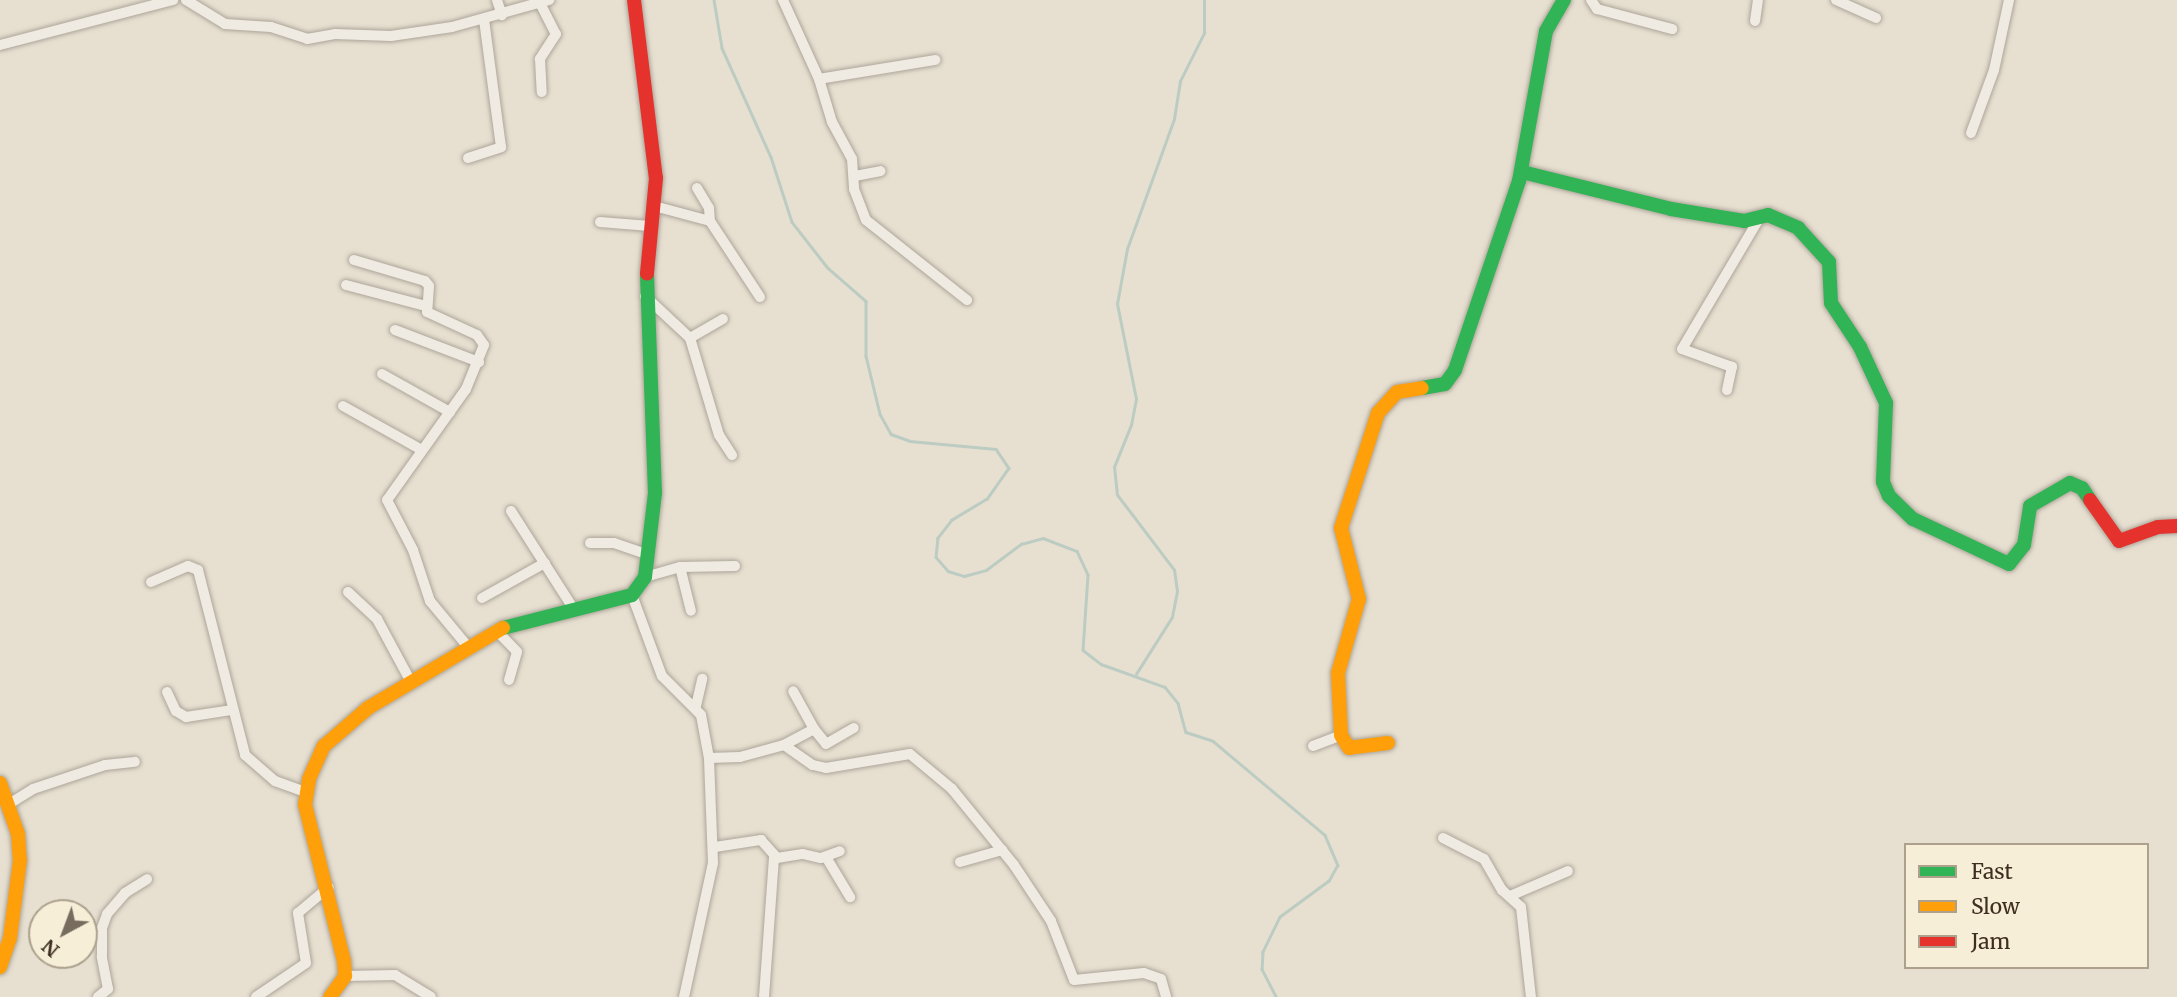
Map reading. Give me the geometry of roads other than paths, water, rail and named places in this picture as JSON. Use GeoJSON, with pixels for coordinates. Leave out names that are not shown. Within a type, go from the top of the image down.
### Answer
{"type":"FeatureCollection","features":[{"type":"Feature","properties":{"kind":"street"},"geometry":{"type":"LineString","coordinates":[[0,45],[173,0]]}},
{"type":"Feature","properties":{"kind":"street"},"geometry":{"type":"LineString","coordinates":[[186,0],[225,24],[271,27],[307,39],[335,34],[391,36],[484,20],[545,2],[555,34],[540,59],[542,92]]}},
{"type":"Feature","properties":{"kind":"street"},"geometry":{"type":"LineString","coordinates":[[497,0],[502,15]]}},
{"type":"Feature","properties":{"kind":"street"},"geometry":{"type":"LineString","coordinates":[[330,997],[345,976],[329,886],[308,823],[306,792],[318,754],[331,736],[411,682],[496,631],[573,608],[632,595],[645,578],[655,493],[645,296],[656,153],[634,0]]}},
{"type":"Feature","properties":{"kind":"street"},"geometry":{"type":"LineString","coordinates":[[783,0],[819,79],[832,122],[852,159],[858,205],[866,220],[967,300]]}},
{"type":"Feature","properties":{"kind":"street"},"geometry":{"type":"LineString","coordinates":[[1388,743],[1349,748],[1341,735],[1338,673],[1355,625],[1359,599],[1341,528],[1359,482],[1370,430],[1378,413],[1397,392],[1450,381],[1522,172],[1546,31],[1564,0]]}},
{"type":"Feature","properties":{"kind":"street"},"geometry":{"type":"LineString","coordinates":[[1591,0],[1597,9],[1672,29]]}},
{"type":"Feature","properties":{"kind":"street"},"geometry":{"type":"LineString","coordinates":[[1755,21],[1758,0]]}},
{"type":"Feature","properties":{"kind":"street"},"geometry":{"type":"LineString","coordinates":[[1836,0],[1876,18]]}},
{"type":"Feature","properties":{"kind":"street"},"geometry":{"type":"LineString","coordinates":[[1971,133],[1994,70],[2009,0]]}},
{"type":"Feature","properties":{"kind":"street"},"geometry":{"type":"LineString","coordinates":[[468,158],[501,147],[484,20]]}},
{"type":"Feature","properties":{"kind":"street"},"geometry":{"type":"LineString","coordinates":[[819,79],[935,60]]}},
{"type":"Feature","properties":{"kind":"street"},"geometry":{"type":"LineString","coordinates":[[855,176],[881,171]]}},
{"type":"Feature","properties":{"kind":"street"},"geometry":{"type":"LineString","coordinates":[[1522,172],[1671,209],[1744,221],[1760,216],[1789,221],[1829,262],[1830,303],[1860,347],[1886,402],[1883,482],[1889,496],[1913,519],[2010,564],[2024,545],[2030,506],[2070,483],[2082,488],[2119,541],[2158,527],[2177,526]]}},
{"type":"Feature","properties":{"kind":"street"},"geometry":{"type":"LineString","coordinates":[[697,188],[709,208],[710,221],[760,297]]}},
{"type":"Feature","properties":{"kind":"street"},"geometry":{"type":"LineString","coordinates":[[654,206],[710,221]]}},
{"type":"Feature","properties":{"kind":"street"},"geometry":{"type":"LineString","coordinates":[[1727,390],[1732,367],[1682,349],[1760,216]]}},
{"type":"Feature","properties":{"kind":"street"},"geometry":{"type":"LineString","coordinates":[[600,222],[650,226]]}},
{"type":"Feature","properties":{"kind":"street"},"geometry":{"type":"LineString","coordinates":[[354,260],[425,281],[429,286],[426,306]]}},
{"type":"Feature","properties":{"kind":"street"},"geometry":{"type":"LineString","coordinates":[[346,285],[426,306],[432,314],[477,335],[484,345],[480,362],[450,412],[387,500],[413,550],[430,600],[469,648]]}},
{"type":"Feature","properties":{"kind":"street"},"geometry":{"type":"LineString","coordinates":[[645,296],[690,338],[719,435],[732,455]]}},
{"type":"Feature","properties":{"kind":"street"},"geometry":{"type":"LineString","coordinates":[[690,338],[723,319]]}},
{"type":"Feature","properties":{"kind":"street"},"geometry":{"type":"LineString","coordinates":[[395,330],[480,362]]}},
{"type":"Feature","properties":{"kind":"street"},"geometry":{"type":"LineString","coordinates":[[382,374],[450,412]]}},
{"type":"Feature","properties":{"kind":"street"},"geometry":{"type":"LineString","coordinates":[[343,406],[422,450]]}},
{"type":"Feature","properties":{"kind":"street"},"geometry":{"type":"LineString","coordinates":[[511,511],[573,608]]}},
{"type":"Feature","properties":{"kind":"street"},"geometry":{"type":"LineString","coordinates":[[590,543],[614,543],[649,555]]}},
{"type":"Feature","properties":{"kind":"street"},"geometry":{"type":"LineString","coordinates":[[482,598],[545,563]]}},
{"type":"Feature","properties":{"kind":"street"},"geometry":{"type":"LineString","coordinates":[[151,582],[188,566],[198,570],[232,710],[250,762],[275,781],[306,792]]}},
{"type":"Feature","properties":{"kind":"street"},"geometry":{"type":"LineString","coordinates":[[645,578],[680,567],[735,566]]}},
{"type":"Feature","properties":{"kind":"street"},"geometry":{"type":"LineString","coordinates":[[680,567],[691,611]]}},
{"type":"Feature","properties":{"kind":"street"},"geometry":{"type":"LineString","coordinates":[[348,592],[377,619],[411,682]]}},
{"type":"Feature","properties":{"kind":"street"},"geometry":{"type":"LineString","coordinates":[[632,595],[662,676],[696,706]]}},
{"type":"Feature","properties":{"kind":"street"},"geometry":{"type":"LineString","coordinates":[[496,631],[517,652],[509,680]]}},
{"type":"Feature","properties":{"kind":"street"},"geometry":{"type":"LineString","coordinates":[[684,997],[715,847],[709,807],[709,758],[696,706],[702,679]]}},
{"type":"Feature","properties":{"kind":"street"},"geometry":{"type":"LineString","coordinates":[[793,691],[814,729],[826,744],[854,728]]}},
{"type":"Feature","properties":{"kind":"street"},"geometry":{"type":"LineString","coordinates":[[167,692],[176,711],[186,717],[232,710]]}},
{"type":"Feature","properties":{"kind":"street"},"geometry":{"type":"LineString","coordinates":[[709,758],[740,757],[784,745],[814,729]]}},
{"type":"Feature","properties":{"kind":"street"},"geometry":{"type":"LineString","coordinates":[[1313,746],[1341,735]]}},
{"type":"Feature","properties":{"kind":"street"},"geometry":{"type":"LineString","coordinates":[[784,745],[819,768],[910,754],[952,789],[1002,850],[1051,921],[1073,980],[1144,973],[1161,979],[1166,997]]}},
{"type":"Feature","properties":{"kind":"street"},"geometry":{"type":"LineString","coordinates":[[9,804],[33,789],[104,765],[135,762]]}},
{"type":"Feature","properties":{"kind":"street"},"geometry":{"type":"LineString","coordinates":[[0,783],[18,834],[19,893],[0,967]]}},
{"type":"Feature","properties":{"kind":"street"},"geometry":{"type":"LineString","coordinates":[[1443,838],[1484,859],[1510,896],[1521,906],[1531,997]]}},
{"type":"Feature","properties":{"kind":"street"},"geometry":{"type":"LineString","coordinates":[[715,847],[761,841],[774,857],[764,997]]}},
{"type":"Feature","properties":{"kind":"street"},"geometry":{"type":"LineString","coordinates":[[774,857],[826,857],[840,850]]}},
{"type":"Feature","properties":{"kind":"street"},"geometry":{"type":"LineString","coordinates":[[960,862],[1002,850]]}},
{"type":"Feature","properties":{"kind":"street"},"geometry":{"type":"LineString","coordinates":[[826,857],[850,897]]}},
{"type":"Feature","properties":{"kind":"street"},"geometry":{"type":"LineString","coordinates":[[1510,896],[1568,871]]}},
{"type":"Feature","properties":{"kind":"street"},"geometry":{"type":"LineString","coordinates":[[98,997],[108,989],[102,928],[107,915],[125,893],[147,878]]}},
{"type":"Feature","properties":{"kind":"street"},"geometry":{"type":"LineString","coordinates":[[256,997],[306,963],[298,913],[329,886]]}},
{"type":"Feature","properties":{"kind":"street"},"geometry":{"type":"LineString","coordinates":[[345,976],[395,975],[431,997]]}},
{"type":"Feature","properties":{"kind":"waterway"},"geometry":{"type":"LineString","coordinates":[[714,0],[722,48],[771,157],[792,222],[828,268],[866,301],[866,356],[880,414],[891,434],[910,441],[996,449],[1009,468],[987,499],[952,520],[938,538],[936,557],[948,571],[964,576],[986,570],[1021,544],[1043,538],[1077,551],[1088,575],[1083,650],[1101,664],[1165,687],[1178,703],[1186,732],[1213,741],[1325,835],[1338,865],[1329,881],[1280,917],[1263,952],[1262,969],[1276,997]]}},
{"type":"Feature","properties":{"kind":"waterway"},"geometry":{"type":"LineString","coordinates":[[1136,674],[1172,617],[1177,591],[1174,570],[1117,495],[1114,467],[1131,425],[1136,399],[1117,304],[1127,249],[1174,119],[1180,81],[1204,33],[1204,0]]}}]}
